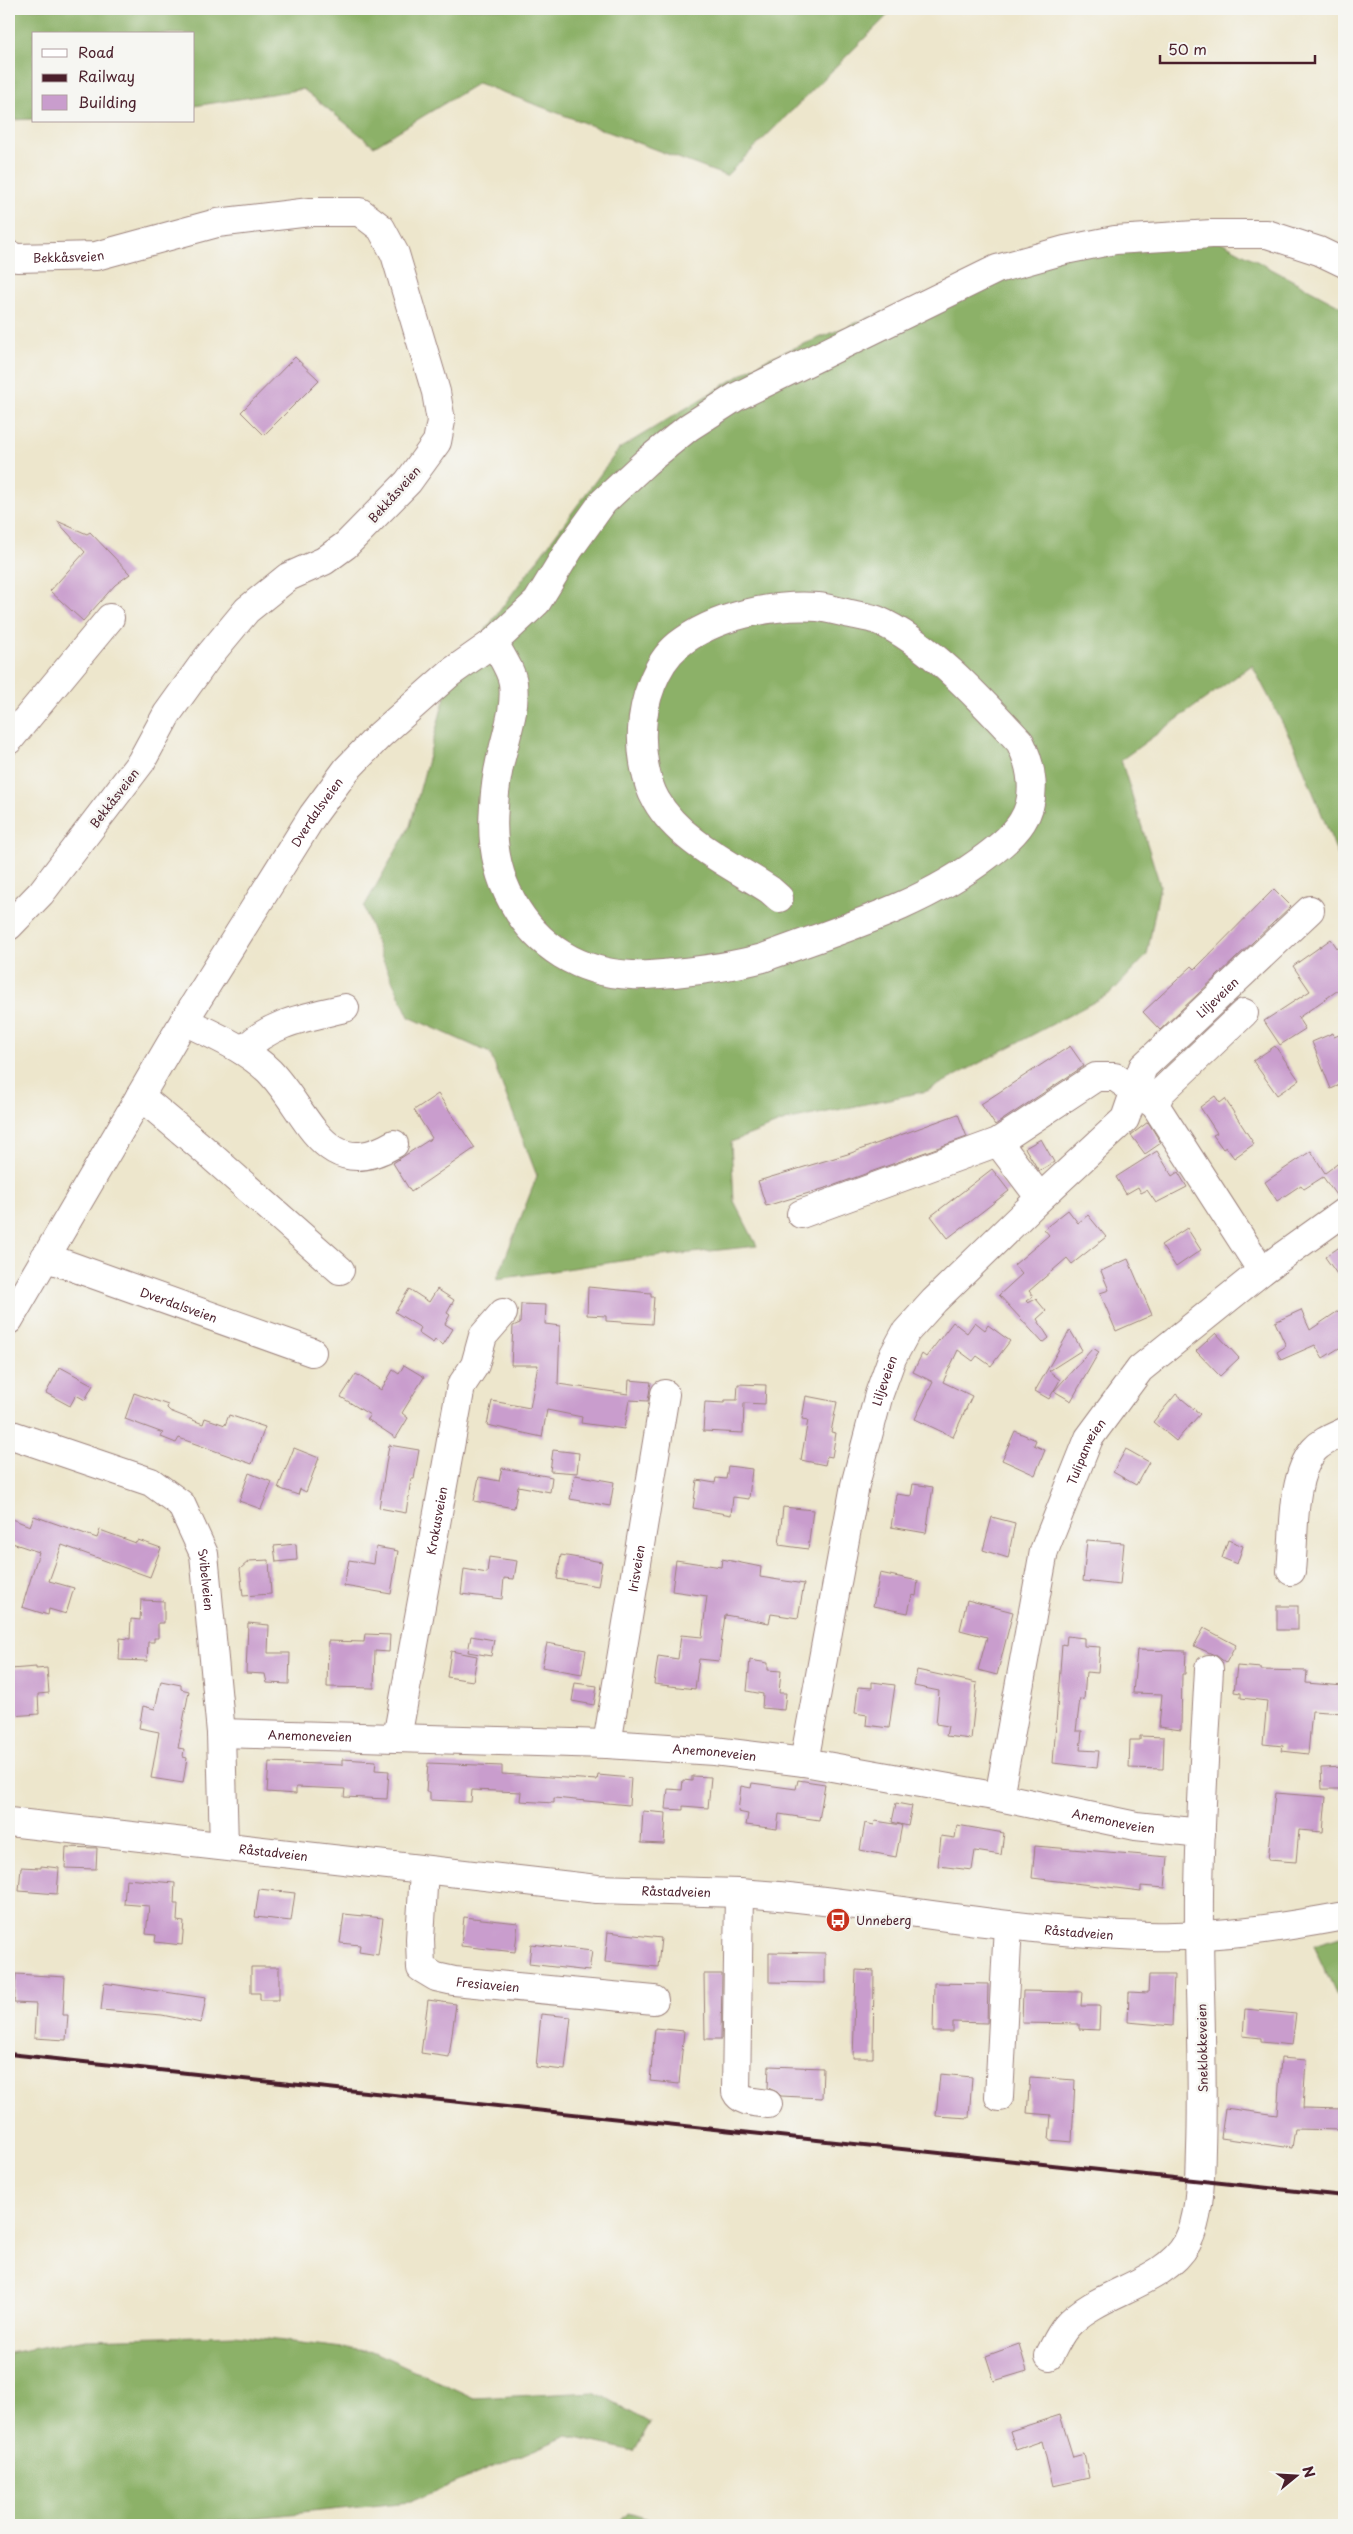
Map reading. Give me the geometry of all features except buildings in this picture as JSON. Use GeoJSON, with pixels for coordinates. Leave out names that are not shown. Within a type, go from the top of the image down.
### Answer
{"type":"FeatureCollection","features":[{"type":"Feature","properties":{"kind":"street","name":"Bekkåsveien"},"geometry":{"type":"LineString","coordinates":[[9,255],[17,258],[96,256],[217,222],[310,212],[360,212],[381,228],[395,254],[436,392],[441,421],[437,442],[408,482],[346,545],[324,560],[288,577],[247,610],[208,657],[167,714],[141,762],[41,892],[9,926]]}},
{"type":"Feature","properties":{"kind":"street","name":"Dverdalsveien"},"geometry":{"type":"LineString","coordinates":[[9,1320],[184,1021],[313,816],[347,769],[380,735],[450,673],[494,642],[537,602],[570,548],[603,502],[646,462],[689,427],[736,397],[997,269],[1065,250],[1115,240],[1212,234],[1267,234],[1319,251],[1344,263]]}},
{"type":"Feature","properties":{"kind":"street"},"geometry":{"type":"LineString","coordinates":[[494,642],[513,684],[510,726],[503,750],[494,807],[494,856],[504,885],[518,913],[538,938],[563,956],[587,967],[612,974],[634,976],[710,970],[763,958],[912,902],[939,889],[968,871],[999,847],[1022,822],[1030,804],[1032,780],[1027,756],[1020,742],[924,649],[897,630],[875,619],[818,607],[785,608],[745,614],[698,631],[676,646],[660,668],[642,709],[641,742],[647,774],[655,799],[673,823],[696,842],[770,890],[779,898]]}},
{"type":"Feature","properties":{"kind":"street"},"geometry":{"type":"LineString","coordinates":[[9,740],[110,618]]}},
{"type":"Feature","properties":{"kind":"street","name":"Liljeveien"},"geometry":{"type":"LineString","coordinates":[[1145,1098],[1143,1067],[1310,910]]}},
{"type":"Feature","properties":{"kind":"street"},"geometry":{"type":"LineString","coordinates":[[243,1051],[264,1033],[278,1025],[345,1008]]}},
{"type":"Feature","properties":{"kind":"street","name":"Liljeveien"},"geometry":{"type":"LineString","coordinates":[[804,1762],[855,1486],[879,1394],[892,1358],[906,1332],[934,1301],[1040,1198],[1126,1119],[1145,1098],[1161,1092],[1244,1013]]}},
{"type":"Feature","properties":{"kind":"street"},"geometry":{"type":"LineString","coordinates":[[184,1021],[243,1051],[269,1072],[323,1141],[341,1154],[353,1158],[378,1154],[394,1144]]}},
{"type":"Feature","properties":{"kind":"street"},"geometry":{"type":"LineString","coordinates":[[801,1214],[998,1142],[1096,1077],[1115,1077],[1145,1098],[1262,1271]]}},
{"type":"Feature","properties":{"kind":"street"},"geometry":{"type":"LineString","coordinates":[[140,1096],[209,1153],[340,1270]]}},
{"type":"Feature","properties":{"kind":"street"},"geometry":{"type":"LineString","coordinates":[[998,1142],[1040,1198]]}},
{"type":"Feature","properties":{"kind":"street","name":"Tulipanveien"},"geometry":{"type":"LineString","coordinates":[[1000,1797],[1044,1550],[1089,1438],[1140,1369],[1262,1271],[1344,1212]]}},
{"type":"Feature","properties":{"kind":"street","name":"Dverdalsveien"},"geometry":{"type":"LineString","coordinates":[[45,1257],[312,1352]]}},
{"type":"Feature","properties":{"kind":"street","name":"Krokusveien"},"geometry":{"type":"LineString","coordinates":[[397,1738],[461,1386],[475,1365],[483,1336],[503,1313]]}},
{"type":"Feature","properties":{"kind":"street","name":"Irisveien"},"geometry":{"type":"LineString","coordinates":[[607,1744],[665,1394]]}},
{"type":"Feature","properties":{"kind":"street"},"geometry":{"type":"LineString","coordinates":[[1292,1571],[1295,1508],[1305,1464],[1318,1446],[1344,1432]]}},
{"type":"Feature","properties":{"kind":"street","name":"Svibelveien"},"geometry":{"type":"LineString","coordinates":[[9,1434],[151,1482],[181,1504],[204,1554],[221,1734],[224,1846]]}},
{"type":"Feature","properties":{"kind":"street","name":"Sneklokkeveien"},"geometry":{"type":"LineString","coordinates":[[1049,2356],[1066,2327],[1088,2308],[1170,2263],[1188,2240],[1194,2219],[1200,2181],[1203,2109],[1200,1935],[1201,1833],[1208,1669]]}},
{"type":"Feature","properties":{"kind":"street","name":"Anemoneveien"},"geometry":{"type":"LineString","coordinates":[[221,1734],[607,1744],[714,1751],[804,1762],[1000,1797],[1136,1826],[1201,1833]]}},
{"type":"Feature","properties":{"kind":"street","name":"Råstadveien"},"geometry":{"type":"LineString","coordinates":[[9,1822],[597,1890],[739,1893],[856,1904],[1008,1925],[1092,1933],[1149,1936],[1200,1935],[1270,1930],[1344,1916]]}},
{"type":"Feature","properties":{"kind":"street","name":"Fresiaveien"},"geometry":{"type":"LineString","coordinates":[[424,1870],[420,1947],[421,1968],[426,1973],[454,1981],[654,2000]]}},
{"type":"Feature","properties":{"kind":"street"},"geometry":{"type":"LineString","coordinates":[[739,1893],[736,2092],[739,2098],[768,2104]]}},
{"type":"Feature","properties":{"kind":"street"},"geometry":{"type":"LineString","coordinates":[[999,2096],[1008,1925]]}},
{"type":"Feature","properties":{"kind":"green space"},"geometry":{"type":"Polygon","coordinates":[[[9,9],[894,9],[726,176],[478,83],[374,146],[303,89],[195,106],[195,32],[32,32],[32,119],[9,120],[9,9]]]}},
{"type":"Feature","properties":{"kind":"green space"},"geometry":{"type":"Polygon","coordinates":[[[1197,229],[1344,308],[1344,865],[1340,860],[1295,747],[1252,665],[1121,760],[1160,885],[1147,955],[1111,993],[927,1091],[785,1121],[731,1142],[734,1201],[757,1246],[635,1259],[497,1279],[537,1176],[490,1053],[409,1017],[381,956],[364,907],[410,826],[450,678],[619,449],[767,359],[1027,254],[1197,229]]]}},
{"type":"Feature","properties":{"kind":"green space"},"geometry":{"type":"Polygon","coordinates":[[[1344,1936],[1344,2011],[1313,1945],[1344,1936]]]}},
{"type":"Feature","properties":{"kind":"green space"},"geometry":{"type":"Polygon","coordinates":[[[235,2335],[375,2352],[474,2398],[595,2392],[650,2423],[634,2451],[567,2436],[410,2502],[202,2523],[204,2525],[9,2525],[9,2353],[86,2339],[235,2335]]]}},
{"type":"Feature","properties":{"kind":"green space"},"geometry":{"type":"Polygon","coordinates":[[[628,2513],[669,2525],[617,2525],[628,2513]]]}},
{"type":"Feature","properties":{"kind":"railway"},"geometry":{"type":"LineString","coordinates":[[9,2054],[1344,2196]]}},
{"type":"Feature","properties":{"kind":"place","name":"Unneberg"},"geometry":{"type":"Point","coordinates":[838,1920]}}]}
